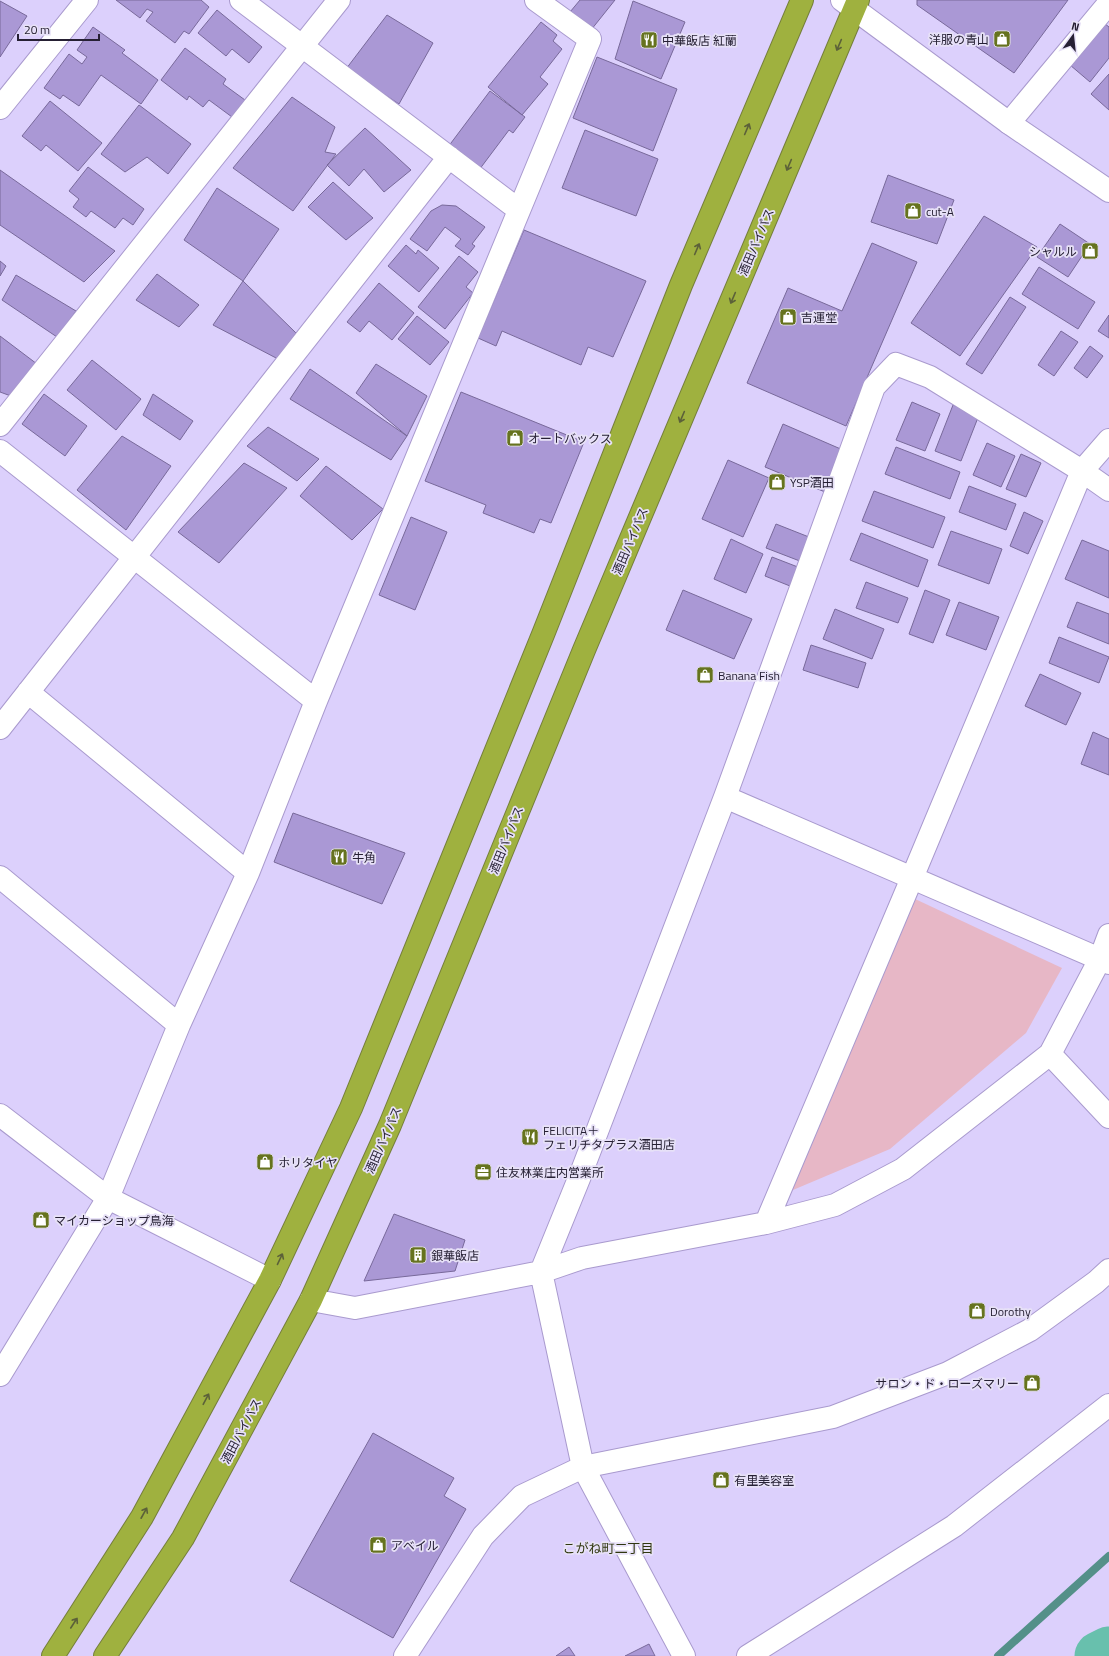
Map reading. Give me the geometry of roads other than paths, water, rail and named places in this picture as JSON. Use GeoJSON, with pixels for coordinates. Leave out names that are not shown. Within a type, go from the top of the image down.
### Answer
{"type":"FeatureCollection","features":[{"type":"Feature","properties":{"kind":"highway"},"geometry":{"type":"LineString","coordinates":[[53,1656],[142,1517],[270,1280],[351,1108],[544,632],[681,285],[802,0]]}},
{"type":"Feature","properties":{"kind":"highway","name":"酒田バイパス"},"geometry":{"type":"LineString","coordinates":[[105,1656],[183,1538],[311,1300],[390,1126],[584,650],[851,3]]}},
{"type":"Feature","properties":{"kind":"street"},"geometry":{"type":"LineString","coordinates":[[2,103],[87,0]]}},
{"type":"Feature","properties":{"kind":"street"},"geometry":{"type":"LineString","coordinates":[[241,0],[519,210]]}},
{"type":"Feature","properties":{"kind":"street"},"geometry":{"type":"LineString","coordinates":[[0,425],[339,0]]}},
{"type":"Feature","properties":{"kind":"street"},"geometry":{"type":"LineString","coordinates":[[3,1364],[108,1198],[180,1025],[248,873],[316,701],[590,38],[536,0]]}},
{"type":"Feature","properties":{"kind":"street"},"geometry":{"type":"LineString","coordinates":[[851,3],[1009,123],[1109,191]]}},
{"type":"Feature","properties":{"kind":"street"},"geometry":{"type":"LineString","coordinates":[[1009,123],[1109,3]]}},
{"type":"Feature","properties":{"kind":"street"},"geometry":{"type":"LineString","coordinates":[[0,728],[449,157]]}},
{"type":"Feature","properties":{"kind":"street"},"geometry":{"type":"LineString","coordinates":[[684,1656],[583,1467],[541,1272],[583,1169],[725,797],[874,387],[896,364],[930,377],[1082,471],[1109,490]]}},
{"type":"Feature","properties":{"kind":"street"},"geometry":{"type":"LineString","coordinates":[[766,1223],[1082,471],[1109,440]]}},
{"type":"Feature","properties":{"kind":"street"},"geometry":{"type":"LineString","coordinates":[[0,451],[316,701]]}},
{"type":"Feature","properties":{"kind":"street"},"geometry":{"type":"LineString","coordinates":[[28,692],[248,873]]}},
{"type":"Feature","properties":{"kind":"street"},"geometry":{"type":"LineString","coordinates":[[725,797],[1104,961]]}},
{"type":"Feature","properties":{"kind":"street"},"geometry":{"type":"LineString","coordinates":[[0,877],[180,1025]]}},
{"type":"Feature","properties":{"kind":"street"},"geometry":{"type":"LineString","coordinates":[[311,1300],[355,1308],[541,1272],[582,1258],[766,1223],[834,1205],[903,1169],[1050,1054],[1104,961],[1109,935]]}},
{"type":"Feature","properties":{"kind":"street"},"geometry":{"type":"LineString","coordinates":[[1050,1054],[1109,1117]]}},
{"type":"Feature","properties":{"kind":"street"},"geometry":{"type":"LineString","coordinates":[[0,1114],[108,1198],[270,1280]]}},
{"type":"Feature","properties":{"kind":"street"},"geometry":{"type":"LineString","coordinates":[[405,1656],[459,1570],[483,1536],[522,1496],[583,1467],[833,1417],[948,1373],[1036,1325],[1096,1282],[1109,1270]]}},
{"type":"Feature","properties":{"kind":"street"},"geometry":{"type":"LineString","coordinates":[[748,1656],[954,1526],[1109,1405]]}},
{"type":"Feature","properties":{"kind":"waterway"},"geometry":{"type":"LineString","coordinates":[[998,1656],[1109,1556]]}},
{"type":"Feature","properties":{"kind":"waterway"},"geometry":{"type":"LineString","coordinates":[[1099,1656],[1109,1651]]}},
{"type":"Feature","properties":{"kind":"place","name":"洋服の青山"},"geometry":{"type":"Point","coordinates":[1002,39]}},
{"type":"Feature","properties":{"kind":"place","name":"中華飯店 紅蘭"},"geometry":{"type":"Point","coordinates":[649,40]}},
{"type":"Feature","properties":{"kind":"place","name":"cut-A"},"geometry":{"type":"Point","coordinates":[913,211]}},
{"type":"Feature","properties":{"kind":"place","name":"シャルル"},"geometry":{"type":"Point","coordinates":[1090,251]}},
{"type":"Feature","properties":{"kind":"place","name":"吉運堂"},"geometry":{"type":"Point","coordinates":[788,317]}},
{"type":"Feature","properties":{"kind":"place","name":"オートバックス"},"geometry":{"type":"Point","coordinates":[515,438]}},
{"type":"Feature","properties":{"kind":"place","name":"YSP酒田"},"geometry":{"type":"Point","coordinates":[777,482]}},
{"type":"Feature","properties":{"kind":"place","name":"Banana Fish"},"geometry":{"type":"Point","coordinates":[705,675]}},
{"type":"Feature","properties":{"kind":"place","name":"牛角"},"geometry":{"type":"Point","coordinates":[339,857]}},
{"type":"Feature","properties":{"kind":"place","name":"FELICITA＋ フェリチタプラス酒田店"},"geometry":{"type":"Point","coordinates":[530,1137]}},
{"type":"Feature","properties":{"kind":"place","name":"ホリタイヤ"},"geometry":{"type":"Point","coordinates":[265,1162]}},
{"type":"Feature","properties":{"kind":"place","name":"住友林業庄内営業所"},"geometry":{"type":"Point","coordinates":[483,1172]}},
{"type":"Feature","properties":{"kind":"place","name":"マイカーショップ鳥海"},"geometry":{"type":"Point","coordinates":[41,1220]}},
{"type":"Feature","properties":{"kind":"place","name":"銀華飯店"},"geometry":{"type":"Point","coordinates":[418,1255]}},
{"type":"Feature","properties":{"kind":"place","name":"Dorothy"},"geometry":{"type":"Point","coordinates":[977,1311]}},
{"type":"Feature","properties":{"kind":"place","name":"サロン・ド・ローズマリー"},"geometry":{"type":"Point","coordinates":[1032,1383]}},
{"type":"Feature","properties":{"kind":"place","name":"有里美容室"},"geometry":{"type":"Point","coordinates":[721,1480]}},
{"type":"Feature","properties":{"kind":"place","name":"アベイル"},"geometry":{"type":"Point","coordinates":[378,1545]}},
{"type":"Feature","properties":{"kind":"district","name":"こがね町二丁目"},"geometry":{"type":"Point","coordinates":[608,1548]}}]}
